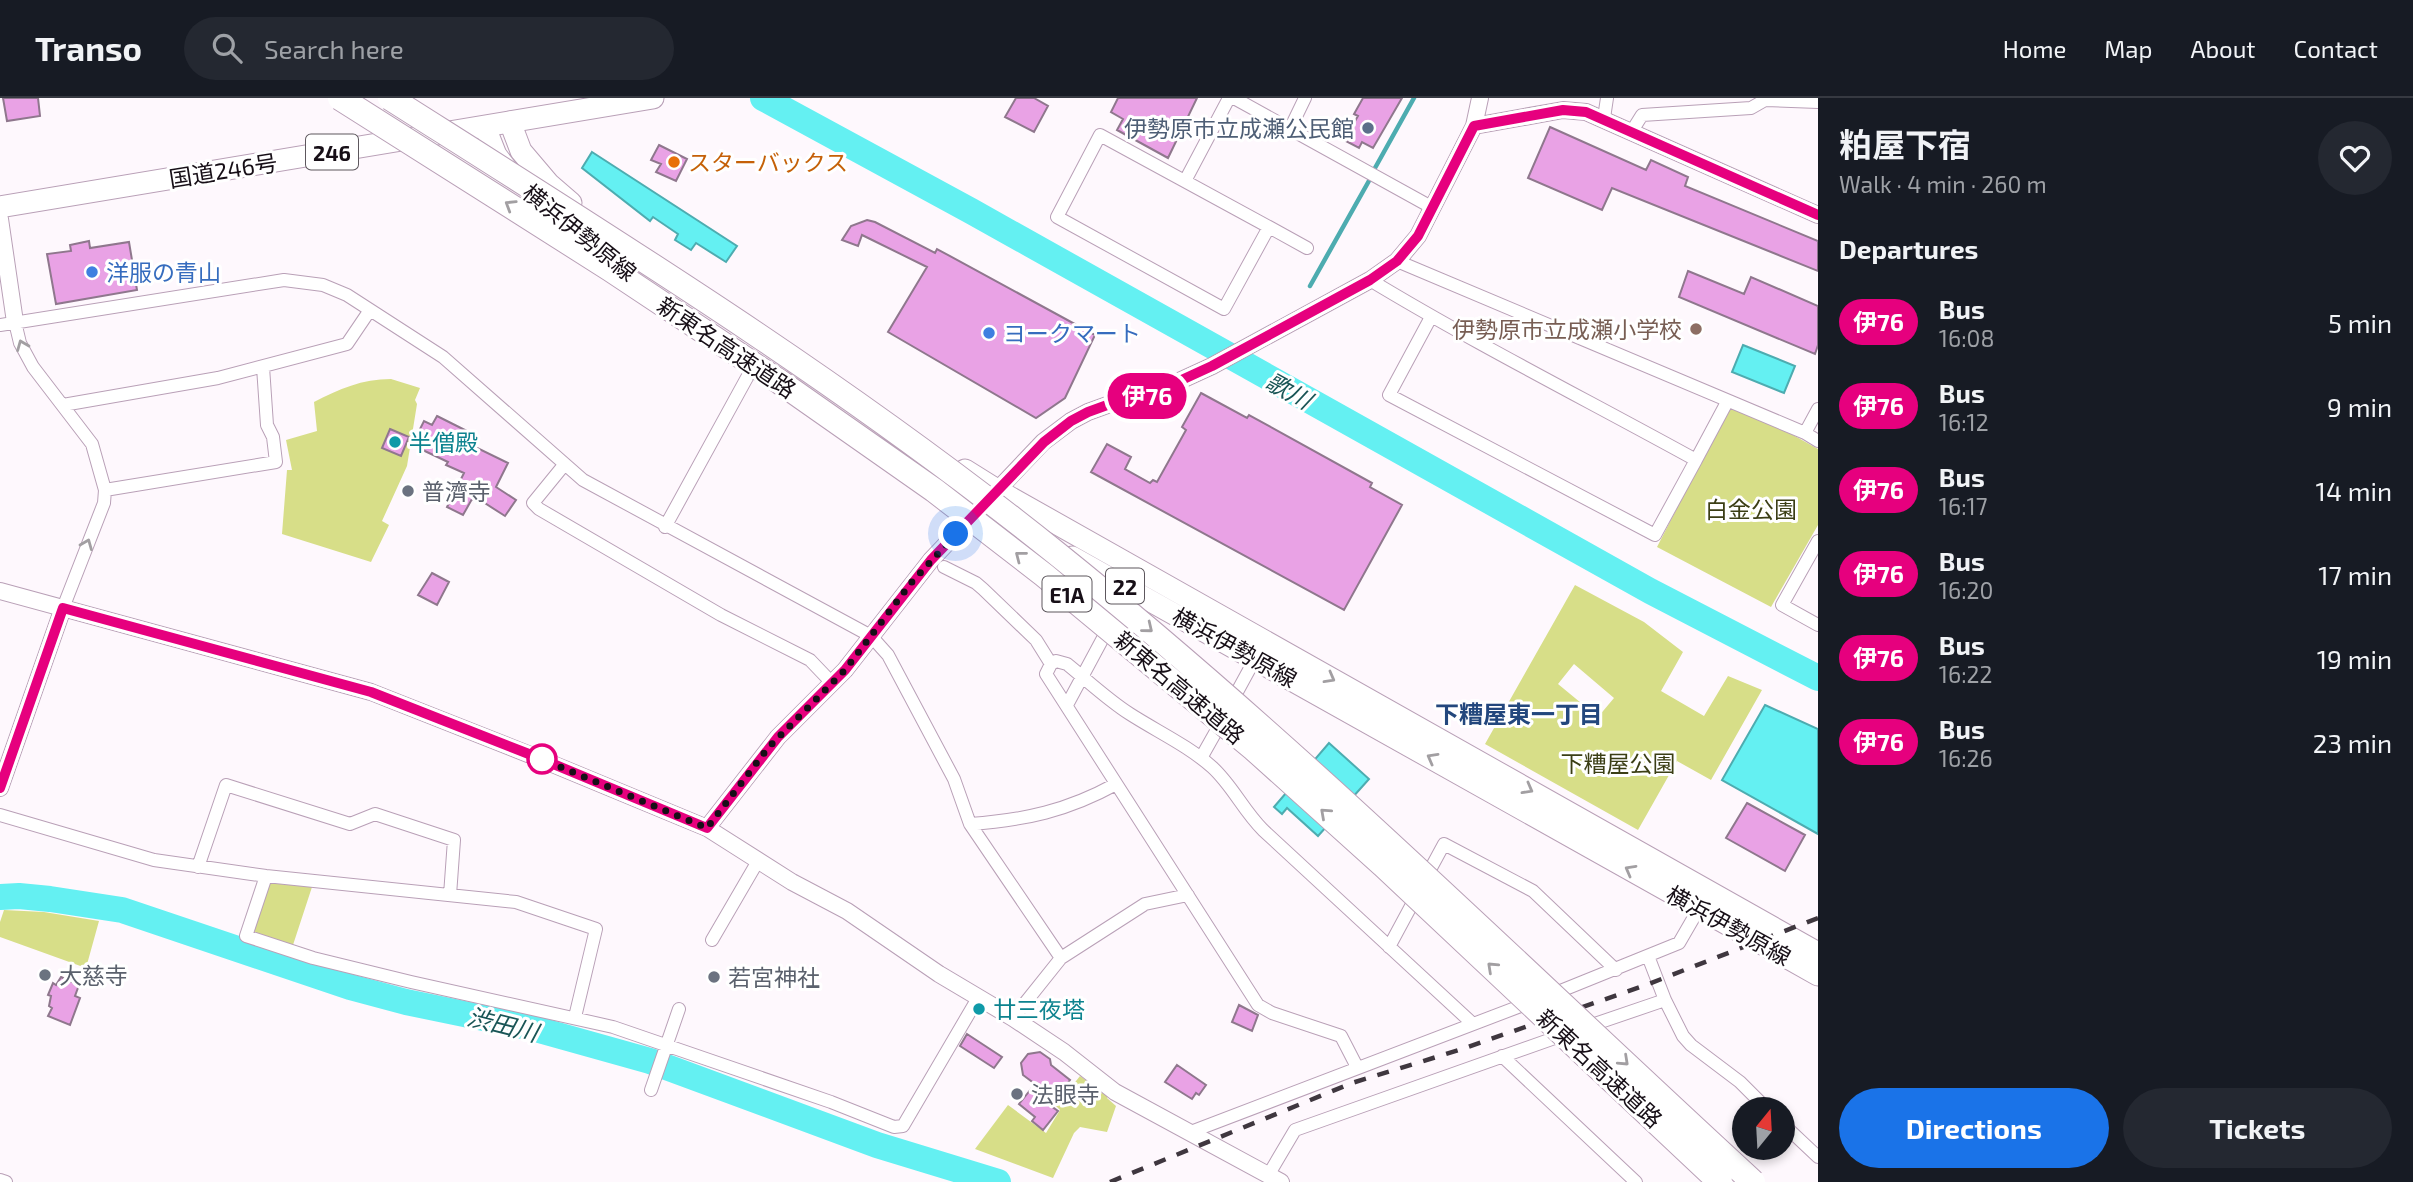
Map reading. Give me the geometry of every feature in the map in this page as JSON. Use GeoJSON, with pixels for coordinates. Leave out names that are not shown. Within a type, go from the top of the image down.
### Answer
{"type":"FeatureCollection","features":[{"type":"Feature","properties":{"kind":"highway","name":"新東名高速道路"},"geometry":{"type":"LineString","coordinates":[[340,98],[610,269],[780,382],[934,491],[1033,567],[1254,749],[1720,1182]]}},
{"type":"Feature","properties":{"kind":"highway","name":"新東名高速道路"},"geometry":{"type":"LineString","coordinates":[[390,98],[629,249],[794,359],[953,473],[1053,551],[1158,636],[1398,849],[1753,1182]]}},
{"type":"Feature","properties":{"kind":"main road","name":"国道246号"},"geometry":{"type":"LineString","coordinates":[[0,207],[653,98]]}},
{"type":"Feature","properties":{"kind":"main road","name":"横浜伊勢原線"},"geometry":{"type":"LineString","coordinates":[[510,122],[521,151],[549,184],[620,246],[997,491],[1704,900],[1818,975]]}},
{"type":"Feature","properties":{"kind":"main road","name":"横浜伊勢原線"},"geometry":{"type":"LineString","coordinates":[[485,127],[496,155],[533,197],[610,261],[982,506],[1255,659],[1704,900],[1818,953]]}},
{"type":"Feature","properties":{"kind":"street"},"geometry":{"type":"LineString","coordinates":[[1185,181],[1231,98],[1433,208]]}},
{"type":"Feature","properties":{"kind":"street"},"geometry":{"type":"LineString","coordinates":[[1290,129],[1305,98]]}},
{"type":"Feature","properties":{"kind":"street"},"geometry":{"type":"LineString","coordinates":[[707,828],[773,742],[852,663],[911,583],[1044,442],[1071,421],[1110,404],[1159,391],[1212,366],[1370,280],[1397,261],[1418,236],[1433,208],[1474,126],[1480,98]]}},
{"type":"Feature","properties":{"kind":"street"},"geometry":{"type":"LineString","coordinates":[[1604,118],[1607,98]]}},
{"type":"Feature","properties":{"kind":"street"},"geometry":{"type":"LineString","coordinates":[[1632,131],[1642,115],[1751,108],[1765,100],[1818,102]]}},
{"type":"Feature","properties":{"kind":"street"},"geometry":{"type":"LineString","coordinates":[[1474,126],[1563,110],[1586,112],[1818,215]]}},
{"type":"Feature","properties":{"kind":"street"},"geometry":{"type":"LineString","coordinates":[[1269,228],[1224,309],[1057,217],[1100,135],[1307,248]]}},
{"type":"Feature","properties":{"kind":"street"},"geometry":{"type":"LineString","coordinates":[[0,219],[7,323],[33,367],[92,444],[105,490],[104,503],[63,608],[0,788]]}},
{"type":"Feature","properties":{"kind":"street"},"geometry":{"type":"LineString","coordinates":[[1397,261],[1805,433],[1818,441]]}},
{"type":"Feature","properties":{"kind":"street"},"geometry":{"type":"LineString","coordinates":[[7,323],[284,280],[312,282],[332,288],[370,310],[443,357],[583,480],[665,527],[871,636],[888,654],[954,779],[970,824],[1061,958]]}},
{"type":"Feature","properties":{"kind":"street"},"geometry":{"type":"LineString","coordinates":[[1370,280],[1431,317],[1696,460]]}},
{"type":"Feature","properties":{"kind":"street"},"geometry":{"type":"LineString","coordinates":[[63,405],[218,378],[347,344],[370,310]]}},
{"type":"Feature","properties":{"kind":"street"},"geometry":{"type":"LineString","coordinates":[[1431,317],[1388,395],[1655,535],[1727,402]]}},
{"type":"Feature","properties":{"kind":"street"},"geometry":{"type":"LineString","coordinates":[[665,527],[757,359]]}},
{"type":"Feature","properties":{"kind":"street"},"geometry":{"type":"LineString","coordinates":[[105,490],[276,462],[273,437],[267,425],[263,367]]}},
{"type":"Feature","properties":{"kind":"street"},"geometry":{"type":"LineString","coordinates":[[1805,433],[1818,409]]}},
{"type":"Feature","properties":{"kind":"street"},"geometry":{"type":"LineString","coordinates":[[564,465],[533,503],[539,509],[709,608],[810,660],[832,683]]}},
{"type":"Feature","properties":{"kind":"street"},"geometry":{"type":"LineString","coordinates":[[1818,541],[1782,605],[1818,625]]}},
{"type":"Feature","properties":{"kind":"street"},"geometry":{"type":"LineString","coordinates":[[944,567],[983,589],[1036,640],[1051,664]]}},
{"type":"Feature","properties":{"kind":"street"},"geometry":{"type":"LineString","coordinates":[[1066,705],[1130,589]]}},
{"type":"Feature","properties":{"kind":"street"},"geometry":{"type":"LineString","coordinates":[[0,591],[371,692],[707,828],[758,861],[847,911],[978,998],[1013,1018],[1064,1052],[1115,1092],[1275,1178],[1295,1130],[1665,1000]]}},
{"type":"Feature","properties":{"kind":"street"},"geometry":{"type":"LineString","coordinates":[[1201,758],[1255,659]]}},
{"type":"Feature","properties":{"kind":"street"},"geometry":{"type":"LineString","coordinates":[[1051,664],[1062,662],[1126,712],[1201,758],[1225,780],[1255,821],[1473,1024]]}},
{"type":"Feature","properties":{"kind":"street"},"geometry":{"type":"LineString","coordinates":[[1051,664],[1046,674],[1258,1005],[1272,1013],[1341,1036],[1357,1067]]}},
{"type":"Feature","properties":{"kind":"street"},"geometry":{"type":"LineString","coordinates":[[970,824],[1014,821],[1047,813],[1086,801],[1116,784]]}},
{"type":"Feature","properties":{"kind":"street"},"geometry":{"type":"LineString","coordinates":[[198,867],[226,786],[350,824],[375,814],[454,840],[450,895]]}},
{"type":"Feature","properties":{"kind":"street"},"geometry":{"type":"LineString","coordinates":[[0,815],[155,860],[266,876],[516,902],[596,929],[575,1017]]}},
{"type":"Feature","properties":{"kind":"street"},"geometry":{"type":"LineString","coordinates":[[1389,947],[1444,844],[1533,891],[1616,970]]}},
{"type":"Feature","properties":{"kind":"street"},"geometry":{"type":"LineString","coordinates":[[712,940],[758,861]]}},
{"type":"Feature","properties":{"kind":"street"},"geometry":{"type":"LineString","coordinates":[[266,876],[246,936],[313,958],[613,1027],[664,1047],[831,1102],[894,1127],[903,1126],[978,998]]}},
{"type":"Feature","properties":{"kind":"street"},"geometry":{"type":"LineString","coordinates":[[1013,1018],[1061,958],[1145,904],[1188,895]]}},
{"type":"Feature","properties":{"kind":"street"},"geometry":{"type":"LineString","coordinates":[[1188,1133],[1616,970],[1679,943],[1704,900]]}},
{"type":"Feature","properties":{"kind":"street"},"geometry":{"type":"LineString","coordinates":[[1648,956],[1677,1026],[1691,1045],[1740,1082],[1755,1097]]}},
{"type":"Feature","properties":{"kind":"street"},"geometry":{"type":"LineString","coordinates":[[651,1090],[679,1009]]}},
{"type":"Feature","properties":{"kind":"street"},"geometry":{"type":"LineString","coordinates":[[1503,1056],[1636,1182]]}},
{"type":"Feature","properties":{"kind":"street"},"geometry":{"type":"LineString","coordinates":[[1796,1136],[1818,1157]]}},
{"type":"Feature","properties":{"kind":"street"},"geometry":{"type":"LineString","coordinates":[[0,1180],[6,1182]]}},
{"type":"Feature","properties":{"kind":"green space"},"geometry":{"type":"Polygon","coordinates":[[[391,379],[420,388],[415,400],[417,404],[407,466],[382,521],[389,525],[371,562],[282,534],[287,470],[292,470],[286,440],[317,431],[314,402],[351,386],[391,379]]]}},
{"type":"Feature","properties":{"kind":"green space","name":"白金公園"},"geometry":{"type":"Polygon","coordinates":[[[1729,407],[1818,449],[1818,525],[1771,607],[1657,547],[1729,407]]]}},
{"type":"Feature","properties":{"kind":"green space","name":"下糟屋公園"},"geometry":{"type":"Polygon","coordinates":[[[1575,585],[1644,622],[1683,652],[1661,691],[1704,716],[1728,676],[1762,690],[1711,780],[1677,761],[1638,830],[1485,744],[1575,585]],[[1574,664],[1558,684],[1598,717],[1614,698],[1574,664]]]}},
{"type":"Feature","properties":{"kind":"green space"},"geometry":{"type":"Polygon","coordinates":[[[270,883],[312,887],[292,948],[258,935],[253,930],[270,883]]]}},
{"type":"Feature","properties":{"kind":"green space"},"geometry":{"type":"Polygon","coordinates":[[[4,910],[44,912],[99,921],[86,968],[0,937],[0,922],[4,910]]]}},
{"type":"Feature","properties":{"kind":"green space"},"geometry":{"type":"Polygon","coordinates":[[[1080,1076],[1108,1096],[1116,1106],[1107,1132],[1080,1127],[1074,1133],[1053,1178],[975,1149],[1008,1105],[1046,1133],[1060,1110],[1056,1106],[1080,1076]]]}},
{"type":"Feature","properties":{"kind":"water"},"geometry":{"type":"Polygon","coordinates":[[[592,152],[737,246],[726,262],[696,243],[691,250],[675,240],[678,234],[653,217],[650,221],[582,168],[592,152]]]}},
{"type":"Feature","properties":{"kind":"water"},"geometry":{"type":"Polygon","coordinates":[[[1743,345],[1795,366],[1784,393],[1732,372],[1743,345]]]}},
{"type":"Feature","properties":{"kind":"water"},"geometry":{"type":"Polygon","coordinates":[[[1765,705],[1818,729],[1818,834],[1722,780],[1765,705]]]}},
{"type":"Feature","properties":{"kind":"water"},"geometry":{"type":"Polygon","coordinates":[[[1329,743],[1369,779],[1318,836],[1287,808],[1282,814],[1274,807],[1329,743]]]}},
{"type":"Feature","properties":{"kind":"building"},"geometry":{"type":"Polygon","coordinates":[[[3,98],[38,98],[40,116],[7,121],[3,98]]]}},
{"type":"Feature","properties":{"kind":"building"},"geometry":{"type":"Polygon","coordinates":[[[1016,98],[1034,98],[1048,106],[1034,132],[1005,117],[1016,98]]]}},
{"type":"Feature","properties":{"kind":"building"},"geometry":{"type":"Polygon","coordinates":[[[1118,98],[1197,98],[1168,158],[1117,130],[1123,119],[1111,112],[1118,98]]]}},
{"type":"Feature","properties":{"kind":"building","name":"伊勢原市立成瀬公民館"},"geometry":{"type":"Polygon","coordinates":[[[1363,98],[1402,98],[1373,148],[1362,142],[1359,148],[1344,140],[1358,116],[1354,114],[1363,98]]]}},
{"type":"Feature","properties":{"kind":"building"},"geometry":{"type":"Polygon","coordinates":[[[1550,127],[1646,170],[1651,160],[1688,177],[1685,186],[1818,241],[1818,271],[1612,188],[1602,210],[1528,178],[1550,127]]]}},
{"type":"Feature","properties":{"kind":"building","name":"スターバックス"},"geometry":{"type":"Polygon","coordinates":[[[659,145],[687,159],[676,181],[656,172],[661,164],[651,160],[659,145]]]}},
{"type":"Feature","properties":{"kind":"building"},"geometry":{"type":"Polygon","coordinates":[[[867,220],[935,253],[937,249],[1095,335],[1065,398],[1036,418],[888,332],[927,267],[862,235],[858,246],[842,240],[851,226],[867,220]]]}},
{"type":"Feature","properties":{"kind":"building","name":"洋服の青山"},"geometry":{"type":"Polygon","coordinates":[[[89,241],[90,248],[129,242],[137,290],[56,304],[47,254],[71,251],[70,245],[89,241]]]}},
{"type":"Feature","properties":{"kind":"building"},"geometry":{"type":"Polygon","coordinates":[[[1688,271],[1744,294],[1751,277],[1818,306],[1818,345],[1815,354],[1679,297],[1688,271]]]}},
{"type":"Feature","properties":{"kind":"building"},"geometry":{"type":"Polygon","coordinates":[[[1201,393],[1247,418],[1249,415],[1372,483],[1370,487],[1402,505],[1344,610],[1091,472],[1107,444],[1131,457],[1125,469],[1150,483],[1153,480],[1157,482],[1186,430],[1182,427],[1201,393]]]}},
{"type":"Feature","properties":{"kind":"building"},"geometry":{"type":"Polygon","coordinates":[[[437,416],[475,435],[471,445],[508,463],[496,487],[516,500],[505,516],[480,500],[478,502],[472,499],[463,515],[447,507],[464,473],[412,445],[424,421],[432,425],[437,416]]]}},
{"type":"Feature","properties":{"kind":"building","name":"半僧殿"},"geometry":{"type":"Polygon","coordinates":[[[390,429],[409,437],[401,456],[382,448],[390,429]]]}},
{"type":"Feature","properties":{"kind":"building"},"geometry":{"type":"Polygon","coordinates":[[[432,573],[449,582],[437,605],[418,595],[432,573]]]}},
{"type":"Feature","properties":{"kind":"building"},"geometry":{"type":"Polygon","coordinates":[[[1747,803],[1805,835],[1785,871],[1726,838],[1747,803]]]}},
{"type":"Feature","properties":{"kind":"building"},"geometry":{"type":"Polygon","coordinates":[[[61,977],[79,985],[75,996],[80,998],[70,1025],[48,1016],[52,1008],[49,1006],[51,996],[48,995],[53,983],[56,985],[61,977]]]}},
{"type":"Feature","properties":{"kind":"building"},"geometry":{"type":"Polygon","coordinates":[[[1239,1005],[1258,1015],[1252,1031],[1232,1022],[1239,1005]]]}},
{"type":"Feature","properties":{"kind":"building"},"geometry":{"type":"Polygon","coordinates":[[[967,1034],[1002,1057],[994,1068],[960,1046],[967,1034]]]}},
{"type":"Feature","properties":{"kind":"building"},"geometry":{"type":"Polygon","coordinates":[[[1040,1052],[1070,1080],[1051,1106],[1058,1111],[1043,1130],[1032,1121],[1035,1117],[1019,1104],[1035,1084],[1023,1075],[1021,1063],[1028,1054],[1040,1052]]]}},
{"type":"Feature","properties":{"kind":"building"},"geometry":{"type":"Polygon","coordinates":[[[1177,1065],[1206,1085],[1199,1095],[1196,1093],[1192,1099],[1165,1082],[1177,1065]]]}},
{"type":"Feature","properties":{"kind":"waterway","name":"歌川"},"geometry":{"type":"LineString","coordinates":[[763,98],[971,211],[1650,591],[1818,678]]}},
{"type":"Feature","properties":{"kind":"waterway"},"geometry":{"type":"LineString","coordinates":[[1375,168],[1414,98]]}},
{"type":"Feature","properties":{"kind":"waterway"},"geometry":{"type":"LineString","coordinates":[[1310,286],[1370,179]]}},
{"type":"Feature","properties":{"kind":"waterway","name":"渋田川"},"geometry":{"type":"LineString","coordinates":[[0,897],[50,899],[122,910],[350,987],[406,1002],[532,1028],[650,1061],[877,1145],[998,1182]]}},
{"type":"Feature","properties":{"kind":"railway"},"geometry":{"type":"LineString","coordinates":[[1110,1182],[1352,1083],[1459,1050],[1646,985],[1818,918]]}},
{"type":"Feature","properties":{"kind":"bus line","name":"伊76"},"geometry":{"type":"LineString","coordinates":[[0,788],[63,608],[371,692],[707,828],[768,748],[858,655],[931,560],[1044,442],[1071,421],[1088,412],[1151,394],[1212,366],[1370,280],[1397,261],[1418,236],[1474,126],[1563,110],[1586,112],[1818,215]]}},
{"type":"Feature","properties":{"kind":"place","name":"伊勢原市立成瀬公民館"},"geometry":{"type":"Point","coordinates":[1368,128]}},
{"type":"Feature","properties":{"kind":"place","name":"スターバックス"},"geometry":{"type":"Point","coordinates":[674,162]}},
{"type":"Feature","properties":{"kind":"place","name":"洋服の青山"},"geometry":{"type":"Point","coordinates":[92,272]}},
{"type":"Feature","properties":{"kind":"place","name":"伊勢原市立成瀬小学校"},"geometry":{"type":"Point","coordinates":[1696,329]}},
{"type":"Feature","properties":{"kind":"place","name":"ヨークマート"},"geometry":{"type":"Point","coordinates":[989,333]}},
{"type":"Feature","properties":{"kind":"place","name":"半僧殿"},"geometry":{"type":"Point","coordinates":[395,442]}},
{"type":"Feature","properties":{"kind":"place","name":"普濟寺"},"geometry":{"type":"Point","coordinates":[408,491]}},
{"type":"Feature","properties":{"kind":"place","name":"大慈寺"},"geometry":{"type":"Point","coordinates":[45,975]}},
{"type":"Feature","properties":{"kind":"place","name":"若宮神社"},"geometry":{"type":"Point","coordinates":[714,977]}},
{"type":"Feature","properties":{"kind":"place","name":"廿三夜塔"},"geometry":{"type":"Point","coordinates":[979,1009]}},
{"type":"Feature","properties":{"kind":"place","name":"法眼寺"},"geometry":{"type":"Point","coordinates":[1017,1094]}},
{"type":"Feature","properties":{"kind":"district","name":"下糟屋東一丁目"},"geometry":{"type":"Point","coordinates":[1519,713]}},
{"type":"Feature","properties":{"kind":"route"},"geometry":{"type":"LineString","coordinates":[[542,759],[534,756],[707,828],[768,748],[845,670],[911,583],[956,534]]}}]}
